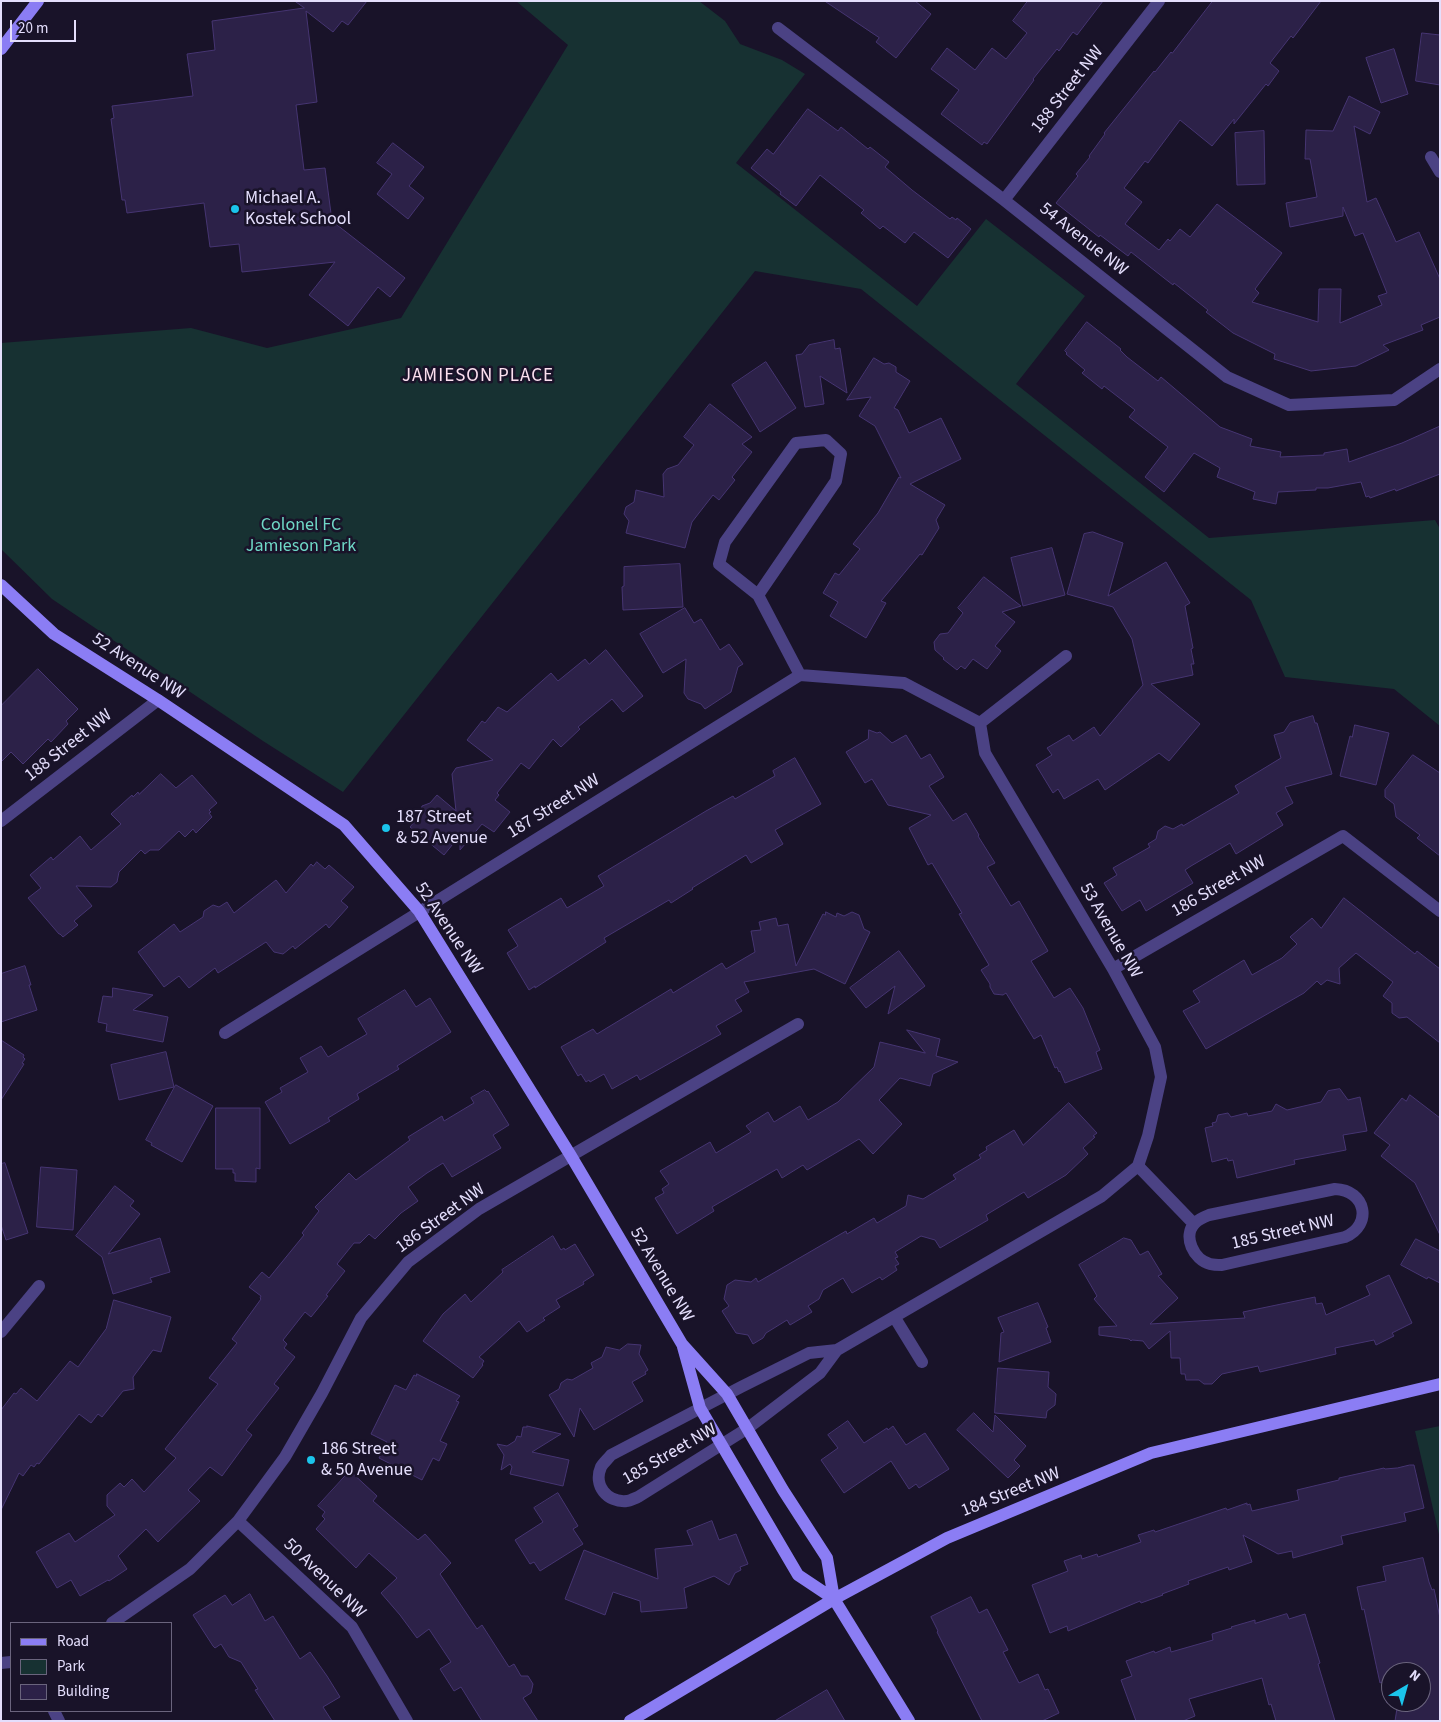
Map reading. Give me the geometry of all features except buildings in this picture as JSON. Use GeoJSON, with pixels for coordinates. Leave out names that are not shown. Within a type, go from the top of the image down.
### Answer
{"type":"FeatureCollection","features":[{"type":"Feature","properties":{"kind":"street","name":"188 Street NW"},"geometry":{"type":"LineString","coordinates":[[1004,200],[1159,1]]}},
{"type":"Feature","properties":{"kind":"street"},"geometry":{"type":"LineString","coordinates":[[1,49],[35,2]]}},
{"type":"Feature","properties":{"kind":"street","name":"54 Avenue NW"},"geometry":{"type":"LineString","coordinates":[[778,28],[1004,200],[1227,377],[1288,405],[1394,400],[1440,369]]}},
{"type":"Feature","properties":{"kind":"street"},"geometry":{"type":"LineString","coordinates":[[1431,157],[1440,172]]}},
{"type":"Feature","properties":{"kind":"street"},"geometry":{"type":"LineString","coordinates":[[758,595],[836,482],[841,454],[826,440],[796,443],[725,542],[719,564],[758,595],[800,675],[904,683],[980,723],[1066,656]]}},
{"type":"Feature","properties":{"kind":"street","name":"52 Avenue NW"},"geometry":{"type":"LineString","coordinates":[[1,585],[54,634],[158,700],[344,824],[419,911],[571,1156],[682,1344],[727,1394],[783,1490],[827,1558],[834,1599]]}},
{"type":"Feature","properties":{"kind":"street","name":"187 Street NW"},"geometry":{"type":"LineString","coordinates":[[225,1033],[800,675]]}},
{"type":"Feature","properties":{"kind":"street","name":"188 Street NW"},"geometry":{"type":"LineString","coordinates":[[1,821],[158,700]]}},
{"type":"Feature","properties":{"kind":"street","name":"53 Avenue NW"},"geometry":{"type":"LineString","coordinates":[[980,723],[986,753],[1112,969],[1155,1047],[1161,1077],[1148,1136],[1138,1166]]}},
{"type":"Feature","properties":{"kind":"street","name":"186 Street NW"},"geometry":{"type":"LineString","coordinates":[[1112,969],[1343,836],[1440,911]]}},
{"type":"Feature","properties":{"kind":"street","name":"186 Street NW"},"geometry":{"type":"LineString","coordinates":[[113,1622],[190,1570],[238,1521],[285,1457],[322,1393],[360,1318],[408,1262],[479,1209],[798,1024]]}},
{"type":"Feature","properties":{"kind":"street"},"geometry":{"type":"LineString","coordinates":[[1138,1166],[1194,1224]]}},
{"type":"Feature","properties":{"kind":"street","name":"185 Street NW"},"geometry":{"type":"LineString","coordinates":[[837,1350],[820,1373],[748,1428],[722,1446],[633,1499],[627,1501],[615,1500],[600,1490],[597,1480],[601,1465],[611,1455],[809,1353],[837,1350],[1102,1196],[1138,1166]]}},
{"type":"Feature","properties":{"kind":"street","name":"185 Street NW"},"geometry":{"type":"LineString","coordinates":[[1335,1189],[1352,1192],[1360,1202],[1362,1216],[1356,1230],[1345,1237],[1222,1265],[1211,1265],[1196,1254],[1190,1245],[1194,1224],[1209,1215],[1335,1189]]}},
{"type":"Feature","properties":{"kind":"street"},"geometry":{"type":"LineString","coordinates":[[1,1332],[39,1286]]}},
{"type":"Feature","properties":{"kind":"street"},"geometry":{"type":"LineString","coordinates":[[895,1318],[922,1362]]}},
{"type":"Feature","properties":{"kind":"street","name":"52 Avenue NW"},"geometry":{"type":"LineString","coordinates":[[682,1344],[700,1408],[798,1576],[834,1599]]}},
{"type":"Feature","properties":{"kind":"street","name":"184 Street NW"},"geometry":{"type":"LineString","coordinates":[[630,1721],[834,1599],[947,1538],[1152,1453],[1440,1384]]}},
{"type":"Feature","properties":{"kind":"street","name":"50 Avenue NW"},"geometry":{"type":"LineString","coordinates":[[238,1521],[352,1626],[407,1721]]}},
{"type":"Feature","properties":{"kind":"street"},"geometry":{"type":"LineString","coordinates":[[834,1599],[910,1721]]}},
{"type":"Feature","properties":{"kind":"green space","name":"Colonel FC Jamieson Park"},"geometry":{"type":"Polygon","coordinates":[[[516,1],[699,1],[725,21],[740,44],[782,60],[805,74],[736,163],[917,306],[986,219],[1085,296],[1016,384],[1209,538],[1435,520],[1440,529],[1440,726],[1394,689],[1285,677],[1251,600],[861,289],[755,271],[343,792],[263,741],[52,599],[1,549],[1,343],[191,328],[267,348],[401,318],[568,45],[516,1]]]}},
{"type":"Feature","properties":{"kind":"green space"},"geometry":{"type":"Polygon","coordinates":[[[1440,1426],[1440,1539],[1415,1431],[1440,1426]]]}},
{"type":"Feature","properties":{"kind":"place","name":"Michael A. Kostek School"},"geometry":{"type":"Point","coordinates":[235,209]}},
{"type":"Feature","properties":{"kind":"place","name":"187 Street & 52 Avenue"},"geometry":{"type":"Point","coordinates":[386,828]}},
{"type":"Feature","properties":{"kind":"place","name":"186 Street & 50 Avenue"},"geometry":{"type":"Point","coordinates":[311,1460]}},
{"type":"Feature","properties":{"kind":"district","name":"JAMIESON PLACE"},"geometry":{"type":"Point","coordinates":[478,377]}}]}
